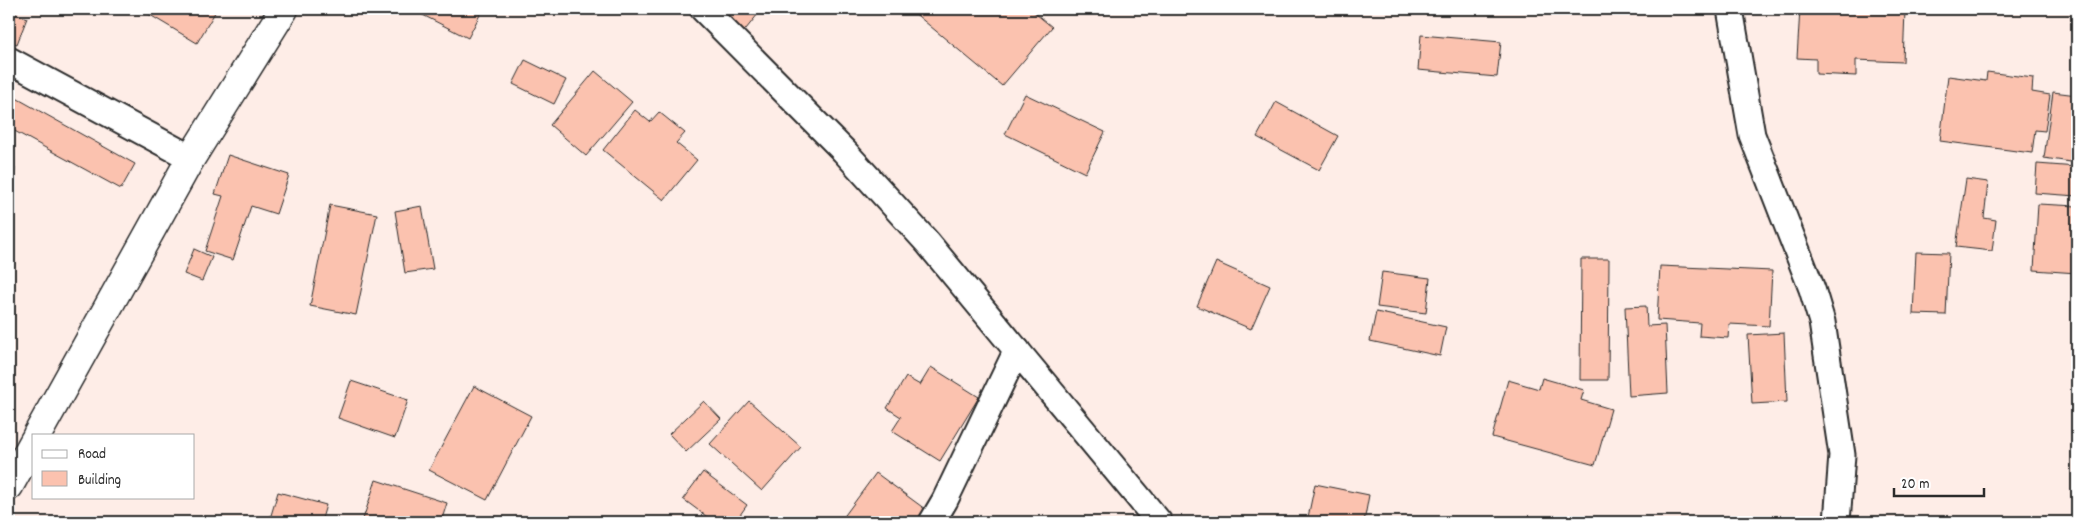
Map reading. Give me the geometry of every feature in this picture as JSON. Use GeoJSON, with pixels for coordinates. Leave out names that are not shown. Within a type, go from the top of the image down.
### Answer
{"type":"FeatureCollection","features":[{"type":"Feature","properties":{"kind":"main road"},"geometry":{"type":"LineString","coordinates":[[38,434],[191,158],[284,9]]}},
{"type":"Feature","properties":{"kind":"main road"},"geometry":{"type":"LineString","coordinates":[[9,486],[32,445]]}},
{"type":"Feature","properties":{"kind":"street"},"geometry":{"type":"LineString","coordinates":[[702,9],[844,151],[927,242],[1159,522]]}},
{"type":"Feature","properties":{"kind":"street"},"geometry":{"type":"LineString","coordinates":[[1730,9],[1752,135],[1812,289],[1822,322],[1842,455],[1837,522]]}},
{"type":"Feature","properties":{"kind":"street"},"geometry":{"type":"LineString","coordinates":[[9,60],[191,158]]}},
{"type":"Feature","properties":{"kind":"street"},"geometry":{"type":"LineString","coordinates":[[932,522],[945,500],[1017,350]]}},
{"type":"Feature","properties":{"kind":"building"},"geometry":{"type":"Polygon","coordinates":[[[140,9],[217,9],[197,43],[140,9]]]}},
{"type":"Feature","properties":{"kind":"building"},"geometry":{"type":"Polygon","coordinates":[[[411,9],[483,9],[468,38],[411,9]]]}},
{"type":"Feature","properties":{"kind":"building"},"geometry":{"type":"Polygon","coordinates":[[[731,9],[762,9],[742,34],[723,20],[731,9]]]}},
{"type":"Feature","properties":{"kind":"building"},"geometry":{"type":"Polygon","coordinates":[[[914,9],[1030,9],[1052,27],[1002,86],[912,11],[914,9]]]}},
{"type":"Feature","properties":{"kind":"building"},"geometry":{"type":"Polygon","coordinates":[[[1800,9],[1905,10],[1903,62],[1856,60],[1856,76],[1816,74],[1816,59],[1797,58],[1800,9]]]}},
{"type":"Feature","properties":{"kind":"building"},"geometry":{"type":"Polygon","coordinates":[[[9,12],[27,18],[17,44],[9,41],[9,12]]]}},
{"type":"Feature","properties":{"kind":"building"},"geometry":{"type":"Polygon","coordinates":[[[1421,35],[1501,42],[1497,77],[1418,70],[1421,35]]]}},
{"type":"Feature","properties":{"kind":"building"},"geometry":{"type":"Polygon","coordinates":[[[525,60],[566,80],[554,104],[513,84],[525,60]]]}},
{"type":"Feature","properties":{"kind":"building"},"geometry":{"type":"Polygon","coordinates":[[[595,71],[632,102],[586,156],[550,125],[595,71]]]}},
{"type":"Feature","properties":{"kind":"building"},"geometry":{"type":"Polygon","coordinates":[[[1987,72],[2033,78],[2032,92],[2050,95],[2045,131],[2035,130],[2032,153],[1940,141],[1948,76],[1986,81],[1987,72]]]}},
{"type":"Feature","properties":{"kind":"building"},"geometry":{"type":"Polygon","coordinates":[[[2053,92],[2077,95],[2077,163],[2044,158],[2053,92]]]}},
{"type":"Feature","properties":{"kind":"building"},"geometry":{"type":"Polygon","coordinates":[[[9,94],[135,164],[121,189],[9,128],[9,94]]]}},
{"type":"Feature","properties":{"kind":"building"},"geometry":{"type":"Polygon","coordinates":[[[1025,94],[1105,132],[1085,173],[1005,134],[1025,94]]]}},
{"type":"Feature","properties":{"kind":"building"},"geometry":{"type":"Polygon","coordinates":[[[1276,102],[1338,136],[1319,170],[1257,137],[1276,102]]]}},
{"type":"Feature","properties":{"kind":"building"},"geometry":{"type":"Polygon","coordinates":[[[635,110],[650,122],[659,112],[685,133],[676,143],[697,160],[664,200],[603,150],[635,110]]]}},
{"type":"Feature","properties":{"kind":"building"},"geometry":{"type":"Polygon","coordinates":[[[228,155],[289,175],[276,214],[251,206],[233,260],[205,251],[223,196],[215,194],[228,155]]]}},
{"type":"Feature","properties":{"kind":"building"},"geometry":{"type":"Polygon","coordinates":[[[2037,164],[2077,167],[2077,196],[2035,193],[2037,164]]]}},
{"type":"Feature","properties":{"kind":"building"},"geometry":{"type":"Polygon","coordinates":[[[9,167],[15,167],[9,251],[9,167]]]}},
{"type":"Feature","properties":{"kind":"building"},"geometry":{"type":"Polygon","coordinates":[[[1966,179],[1988,182],[1984,218],[1996,220],[1992,251],[1956,247],[1966,179]]]}},
{"type":"Feature","properties":{"kind":"building"},"geometry":{"type":"Polygon","coordinates":[[[2038,204],[2077,206],[2077,273],[2034,270],[2038,204]]]}},
{"type":"Feature","properties":{"kind":"building"},"geometry":{"type":"Polygon","coordinates":[[[330,205],[377,214],[356,315],[310,306],[330,205]]]}},
{"type":"Feature","properties":{"kind":"building"},"geometry":{"type":"Polygon","coordinates":[[[422,206],[433,269],[405,273],[395,211],[422,206]]]}},
{"type":"Feature","properties":{"kind":"building"},"geometry":{"type":"Polygon","coordinates":[[[194,249],[212,257],[202,281],[184,274],[194,249]]]}},
{"type":"Feature","properties":{"kind":"building"},"geometry":{"type":"Polygon","coordinates":[[[1916,252],[1949,253],[1946,315],[1913,314],[1916,252]]]}},
{"type":"Feature","properties":{"kind":"building"},"geometry":{"type":"Polygon","coordinates":[[[1581,259],[1609,259],[1608,380],[1580,380],[1581,259]]]}},
{"type":"Feature","properties":{"kind":"building"},"geometry":{"type":"Polygon","coordinates":[[[1216,262],[1270,286],[1251,329],[1197,306],[1216,262]]]}},
{"type":"Feature","properties":{"kind":"building"},"geometry":{"type":"Polygon","coordinates":[[[1660,266],[1772,271],[1769,326],[1729,324],[1728,338],[1699,336],[1700,323],[1657,320],[1660,266]]]}},
{"type":"Feature","properties":{"kind":"building"},"geometry":{"type":"Polygon","coordinates":[[[1382,272],[1430,278],[1426,313],[1377,307],[1382,272]]]}},
{"type":"Feature","properties":{"kind":"building"},"geometry":{"type":"Polygon","coordinates":[[[1646,306],[1647,326],[1665,325],[1668,393],[1629,396],[1625,307],[1646,306]]]}},
{"type":"Feature","properties":{"kind":"building"},"geometry":{"type":"Polygon","coordinates":[[[1376,312],[1446,327],[1440,356],[1370,341],[1376,312]]]}},
{"type":"Feature","properties":{"kind":"building"},"geometry":{"type":"Polygon","coordinates":[[[1784,333],[1787,402],[1752,404],[1748,335],[1784,333]]]}},
{"type":"Feature","properties":{"kind":"building"},"geometry":{"type":"Polygon","coordinates":[[[931,367],[979,397],[940,461],[892,431],[901,417],[887,408],[906,377],[920,385],[931,367]]]}},
{"type":"Feature","properties":{"kind":"building"},"geometry":{"type":"Polygon","coordinates":[[[1542,378],[1584,390],[1581,400],[1611,409],[1595,465],[1492,437],[1508,380],[1539,389],[1542,378]]]}},
{"type":"Feature","properties":{"kind":"building"},"geometry":{"type":"Polygon","coordinates":[[[351,381],[408,400],[395,438],[338,418],[351,381]]]}},
{"type":"Feature","properties":{"kind":"building"},"geometry":{"type":"Polygon","coordinates":[[[474,386],[531,416],[487,500],[429,470],[474,386]]]}},
{"type":"Feature","properties":{"kind":"building"},"geometry":{"type":"Polygon","coordinates":[[[704,401],[721,419],[686,452],[669,434],[704,401]]]}},
{"type":"Feature","properties":{"kind":"building"},"geometry":{"type":"Polygon","coordinates":[[[749,401],[801,447],[762,491],[710,444],[749,401]]]}},
{"type":"Feature","properties":{"kind":"building"},"geometry":{"type":"Polygon","coordinates":[[[703,472],[747,505],[735,522],[714,522],[683,499],[703,472]]]}},
{"type":"Feature","properties":{"kind":"building"},"geometry":{"type":"Polygon","coordinates":[[[876,473],[929,512],[921,522],[840,522],[876,473]]]}},
{"type":"Feature","properties":{"kind":"building"},"geometry":{"type":"Polygon","coordinates":[[[376,480],[447,503],[441,522],[362,522],[376,480]]]}},
{"type":"Feature","properties":{"kind":"building"},"geometry":{"type":"Polygon","coordinates":[[[1315,484],[1369,495],[1364,522],[1307,522],[1315,484]]]}},
{"type":"Feature","properties":{"kind":"building"},"geometry":{"type":"Polygon","coordinates":[[[278,492],[326,505],[321,522],[269,522],[278,492]]]}}]}
